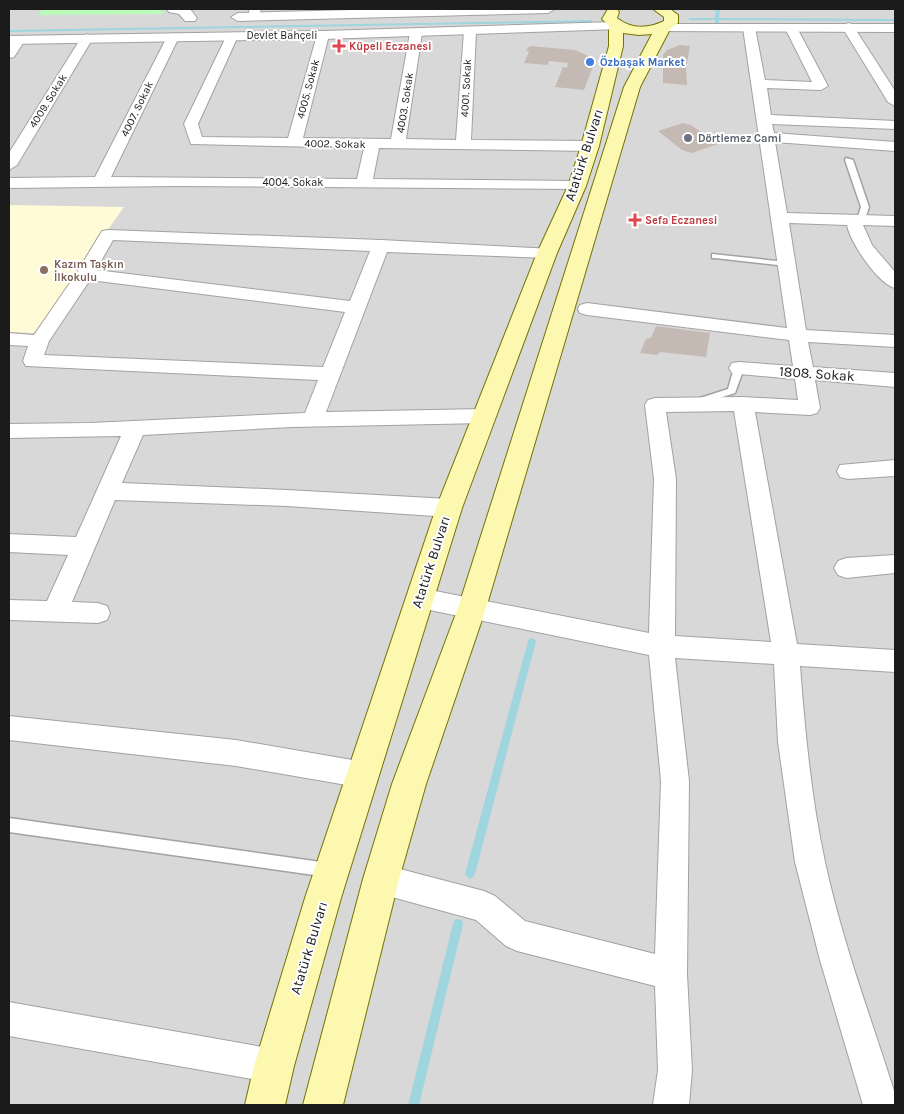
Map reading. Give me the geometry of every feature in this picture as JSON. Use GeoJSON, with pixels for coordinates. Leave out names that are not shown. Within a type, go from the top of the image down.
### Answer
{"type":"FeatureCollection","features":[{"type":"Feature","properties":{"kind":"main road"},"geometry":{"type":"LineString","coordinates":[[616,18],[630,30],[662,18]]}},
{"type":"Feature","properties":{"kind":"main road","name":"Atatürk Bulvarı"},"geometry":{"type":"LineString","coordinates":[[265,1105],[274,1066],[332,871],[449,508],[547,253],[577,186],[590,146],[616,46],[616,18]]}},
{"type":"Feature","properties":{"kind":"main road","name":"Atatürk Bulvarı"},"geometry":{"type":"LineString","coordinates":[[323,1105],[381,878],[409,784],[472,608],[632,87],[662,18]]}},
{"type":"Feature","properties":{"kind":"street"},"geometry":{"type":"LineString","coordinates":[[174,9],[184,12],[190,18]]}},
{"type":"Feature","properties":{"kind":"street","name":"Devlet Bahçeli"},"geometry":{"type":"LineString","coordinates":[[226,17],[254,13],[548,9]]}},
{"type":"Feature","properties":{"kind":"street"},"geometry":{"type":"LineString","coordinates":[[161,19],[208,18]]}},
{"type":"Feature","properties":{"kind":"street","name":"Devlet Bahçeli"},"geometry":{"type":"LineString","coordinates":[[14,40],[416,33],[470,31],[616,18]]}},
{"type":"Feature","properties":{"kind":"street"},"geometry":{"type":"LineString","coordinates":[[662,18],[749,28],[848,26],[895,28]]}},
{"type":"Feature","properties":{"kind":"street"},"geometry":{"type":"LineString","coordinates":[[848,26],[895,102]]}},
{"type":"Feature","properties":{"kind":"street"},"geometry":{"type":"LineString","coordinates":[[671,1105],[675,1070],[671,974],[675,781],[661,646],[664,610],[665,478],[656,405],[743,404],[810,408],[786,264],[782,218],[767,137],[766,118],[749,28]]}},
{"type":"Feature","properties":{"kind":"street"},"geometry":{"type":"LineString","coordinates":[[760,84],[821,86],[791,28]]}},
{"type":"Feature","properties":{"kind":"street","name":"4001. Sokak"},"geometry":{"type":"LineString","coordinates":[[463,145],[466,69],[470,31]]}},
{"type":"Feature","properties":{"kind":"street","name":"4003. Sokak"},"geometry":{"type":"LineString","coordinates":[[398,144],[416,33]]}},
{"type":"Feature","properties":{"kind":"street","name":"4005. Sokak"},"geometry":{"type":"LineString","coordinates":[[294,143],[323,35]]}},
{"type":"Feature","properties":{"kind":"street","name":"4007. Sokak"},"geometry":{"type":"LineString","coordinates":[[101,181],[172,36]]}},
{"type":"Feature","properties":{"kind":"street","name":"4002. Sokak"},"geometry":{"type":"LineString","coordinates":[[232,36],[191,124],[196,141],[590,146]]}},
{"type":"Feature","properties":{"kind":"street","name":"4009. Sokak"},"geometry":{"type":"LineString","coordinates":[[9,165],[87,38]]}},
{"type":"Feature","properties":{"kind":"street"},"geometry":{"type":"LineString","coordinates":[[9,54],[14,40]]}},
{"type":"Feature","properties":{"kind":"street"},"geometry":{"type":"LineString","coordinates":[[766,118],[895,125]]}},
{"type":"Feature","properties":{"kind":"street"},"geometry":{"type":"LineString","coordinates":[[767,137],[895,146]]}},
{"type":"Feature","properties":{"kind":"street"},"geometry":{"type":"LineString","coordinates":[[364,182],[372,144]]}},
{"type":"Feature","properties":{"kind":"street","name":"4004. Sokak"},"geometry":{"type":"LineString","coordinates":[[9,183],[101,181],[364,182],[577,186]]}},
{"type":"Feature","properties":{"kind":"street"},"geometry":{"type":"LineString","coordinates":[[782,218],[895,221]]}},
{"type":"Feature","properties":{"kind":"street"},"geometry":{"type":"LineString","coordinates":[[858,220],[855,231],[863,248],[882,266],[895,283]]}},
{"type":"Feature","properties":{"kind":"street"},"geometry":{"type":"LineString","coordinates":[[330,374],[33,361],[39,341],[85,274],[108,235],[547,253]]}},
{"type":"Feature","properties":{"kind":"street"},"geometry":{"type":"LineString","coordinates":[[313,419],[381,245]]}},
{"type":"Feature","properties":{"kind":"street"},"geometry":{"type":"LineString","coordinates":[[85,274],[357,308]]}},
{"type":"Feature","properties":{"kind":"street"},"geometry":{"type":"LineString","coordinates":[[587,309],[797,334],[895,341]]}},
{"type":"Feature","properties":{"kind":"street"},"geometry":{"type":"LineString","coordinates":[[9,339],[39,341]]}},
{"type":"Feature","properties":{"kind":"street","name":"1808. Sokak"},"geometry":{"type":"LineString","coordinates":[[739,368],[895,380]]}},
{"type":"Feature","properties":{"kind":"street"},"geometry":{"type":"LineString","coordinates":[[743,404],[786,654],[792,742],[810,862],[836,960],[881,1105]]}},
{"type":"Feature","properties":{"kind":"street"},"geometry":{"type":"LineString","coordinates":[[9,430],[135,428],[313,419],[484,416]]}},
{"type":"Feature","properties":{"kind":"street"},"geometry":{"type":"LineString","coordinates":[[55,612],[135,428]]}},
{"type":"Feature","properties":{"kind":"street"},"geometry":{"type":"LineString","coordinates":[[848,471],[895,468]]}},
{"type":"Feature","properties":{"kind":"street"},"geometry":{"type":"LineString","coordinates":[[107,491],[287,498],[449,508]]}},
{"type":"Feature","properties":{"kind":"street"},"geometry":{"type":"LineString","coordinates":[[9,543],[84,546]]}},
{"type":"Feature","properties":{"kind":"street"},"geometry":{"type":"LineString","coordinates":[[846,568],[895,564]]}},
{"type":"Feature","properties":{"kind":"street"},"geometry":{"type":"LineString","coordinates":[[420,598],[661,646],[895,661]]}},
{"type":"Feature","properties":{"kind":"street"},"geometry":{"type":"LineString","coordinates":[[9,610],[98,613]]}},
{"type":"Feature","properties":{"kind":"street"},"geometry":{"type":"LineString","coordinates":[[9,728],[236,753],[364,775]]}},
{"type":"Feature","properties":{"kind":"street"},"geometry":{"type":"LineString","coordinates":[[381,878],[484,908],[516,935],[671,974]]}},
{"type":"Feature","properties":{"kind":"street"},"geometry":{"type":"LineString","coordinates":[[9,1019],[274,1066]]}},
{"type":"Feature","properties":{"kind":"lane"},"geometry":{"type":"LineString","coordinates":[[849,160],[866,207],[858,220]]}},
{"type":"Feature","properties":{"kind":"lane"},"geometry":{"type":"LineString","coordinates":[[715,256],[786,264]]}},
{"type":"Feature","properties":{"kind":"lane"},"geometry":{"type":"LineString","coordinates":[[690,404],[732,391],[739,368]]}},
{"type":"Feature","properties":{"kind":"lane"},"geometry":{"type":"LineString","coordinates":[[9,825],[332,871]]}},
{"type":"Feature","properties":{"kind":"shaded area"},"geometry":{"type":"Polygon","coordinates":[[[9,9],[895,9],[895,1105],[9,1105],[9,9]]]}},
{"type":"Feature","properties":{"kind":"shaded area","name":"Kazım Taşkın İlkokulu"},"geometry":{"type":"Polygon","coordinates":[[[9,205],[124,207],[34,333],[9,332],[9,205]]]}},
{"type":"Feature","properties":{"kind":"green space"},"geometry":{"type":"Polygon","coordinates":[[[44,9],[157,9],[163,11],[164,14],[37,15],[44,9]]]}},
{"type":"Feature","properties":{"kind":"building"},"geometry":{"type":"Polygon","coordinates":[[[680,45],[690,46],[686,69],[687,85],[663,83],[663,55],[667,50],[680,45]]]}},
{"type":"Feature","properties":{"kind":"building"},"geometry":{"type":"Polygon","coordinates":[[[530,46],[575,50],[593,58],[594,64],[584,90],[555,87],[563,67],[567,68],[568,63],[549,61],[548,65],[524,63],[529,52],[526,50],[530,46]]]}},
{"type":"Feature","properties":{"kind":"building","name":"Dörtlemez Cami"},"geometry":{"type":"Polygon","coordinates":[[[683,123],[691,125],[718,144],[692,153],[682,150],[658,131],[683,123]]]}},
{"type":"Feature","properties":{"kind":"building"},"geometry":{"type":"Polygon","coordinates":[[[656,326],[710,333],[706,357],[660,352],[657,355],[640,353],[646,339],[651,338],[656,326]]]}},
{"type":"Feature","properties":{"kind":"waterway"},"geometry":{"type":"LineString","coordinates":[[717,19],[718,9]]}},
{"type":"Feature","properties":{"kind":"waterway"},"geometry":{"type":"LineString","coordinates":[[690,19],[717,19]]}},
{"type":"Feature","properties":{"kind":"waterway"},"geometry":{"type":"LineString","coordinates":[[717,19],[895,20]]}},
{"type":"Feature","properties":{"kind":"waterway"},"geometry":{"type":"LineString","coordinates":[[9,31],[591,21]]}},
{"type":"Feature","properties":{"kind":"waterway"},"geometry":{"type":"LineString","coordinates":[[470,874],[532,641]]}},
{"type":"Feature","properties":{"kind":"waterway"},"geometry":{"type":"LineString","coordinates":[[413,1105],[458,924]]}},
{"type":"Feature","properties":{"kind":"place","name":"Küpeli Eczanesi"},"geometry":{"type":"Point","coordinates":[339,46]}},
{"type":"Feature","properties":{"kind":"place","name":"Özbaşak Market"},"geometry":{"type":"Point","coordinates":[590,62]}},
{"type":"Feature","properties":{"kind":"place","name":"Dörtlemez Cami"},"geometry":{"type":"Point","coordinates":[688,138]}},
{"type":"Feature","properties":{"kind":"place","name":"Sefa Eczanesi"},"geometry":{"type":"Point","coordinates":[635,220]}},
{"type":"Feature","properties":{"kind":"place","name":"Kazım Taşkın İlkokulu"},"geometry":{"type":"Point","coordinates":[44,270]}}]}
